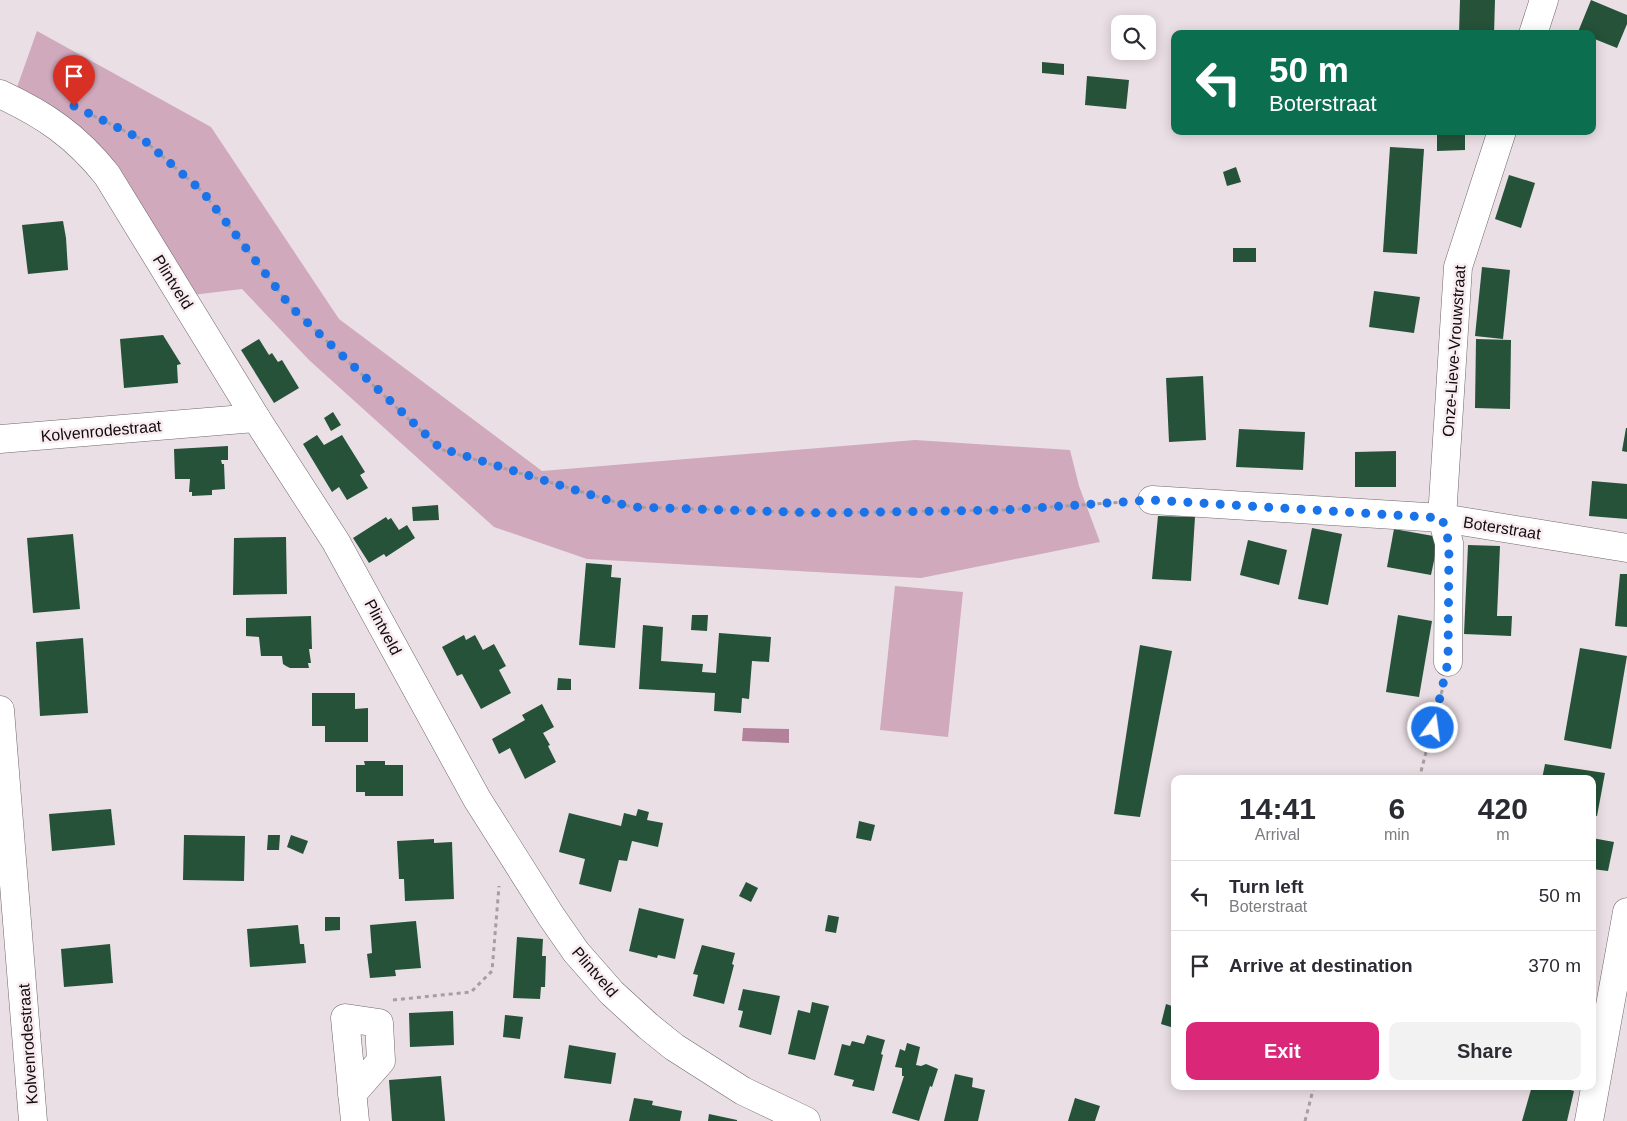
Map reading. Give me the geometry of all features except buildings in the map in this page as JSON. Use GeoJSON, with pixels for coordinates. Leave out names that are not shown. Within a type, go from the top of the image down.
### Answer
{"type":"FeatureCollection","features":[{"type":"Feature","properties":{"kind":"street"},"geometry":{"type":"LineString","coordinates":[[1534,30],[1544,0]]}},
{"type":"Feature","properties":{"kind":"street","name":"Plintveld"},"geometry":{"type":"LineString","coordinates":[[0,94],[50,120],[80,144],[94,159],[118,193],[256,418],[336,542],[477,799],[576,952],[594,974],[630,1010],[668,1042],[698,1064],[743,1091],[806,1121]]}},
{"type":"Feature","properties":{"kind":"street","name":"Onze-Lieve-Vrouwstraat"},"geometry":{"type":"LineString","coordinates":[[1448,662],[1449,543],[1442,518],[1458,267],[1501,135]]}},
{"type":"Feature","properties":{"kind":"street","name":"Kolvenrodestraat"},"geometry":{"type":"LineString","coordinates":[[0,439],[256,418]]}},
{"type":"Feature","properties":{"kind":"street","name":"Boterstraat"},"geometry":{"type":"LineString","coordinates":[[1152,500],[1442,518],[1627,548]]}},
{"type":"Feature","properties":{"kind":"street","name":"Kolvenrodestraat"},"geometry":{"type":"LineString","coordinates":[[0,710],[11,968],[33,1121]]}},
{"type":"Feature","properties":{"kind":"street"},"geometry":{"type":"LineString","coordinates":[[1596,1082],[1627,912]]}},
{"type":"Feature","properties":{"kind":"street"},"geometry":{"type":"LineString","coordinates":[[355,1121],[345,1018],[363,1021]]}},
{"type":"Feature","properties":{"kind":"street"},"geometry":{"type":"LineString","coordinates":[[1589,1121],[1595,1090]]}},
{"type":"Feature","properties":{"kind":"path"},"geometry":{"type":"LineString","coordinates":[[83,110],[145,141],[203,192],[291,307],[440,448],[632,507],[860,513],[1004,510],[1152,500]]}},
{"type":"Feature","properties":{"kind":"path"},"geometry":{"type":"LineString","coordinates":[[1420,775],[1438,711],[1448,662]]}},
{"type":"Feature","properties":{"kind":"path"},"geometry":{"type":"LineString","coordinates":[[363,1021],[384,1001],[471,992],[492,972],[501,865],[506,846]]}},
{"type":"Feature","properties":{"kind":"path"},"geometry":{"type":"LineString","coordinates":[[1305,1121],[1313,1090]]}},
{"type":"Feature","properties":{"kind":"shaded area"},"geometry":{"type":"Polygon","coordinates":[[[37,31],[211,127],[339,319],[542,471],[915,440],[1070,450],[1079,486],[1100,542],[921,578],[587,559],[494,527],[309,360],[242,289],[192,295],[100,146],[47,106],[16,90],[37,31]]]}},
{"type":"Feature","properties":{"kind":"shaded area"},"geometry":{"type":"Polygon","coordinates":[[[895,586],[963,592],[948,737],[880,730],[895,586]]]}},
{"type":"Feature","properties":{"kind":"shaded area"},"geometry":{"type":"Polygon","coordinates":[[[743,728],[789,729],[789,743],[742,741],[743,728]]]}},
{"type":"Feature","properties":{"kind":"route"},"geometry":{"type":"LineString","coordinates":[[74,106],[145,141],[203,192],[291,307],[440,448],[614,502],[632,507],[821,513],[1004,510],[1152,500],[1442,518],[1449,543],[1448,662],[1433,728]]}}]}
